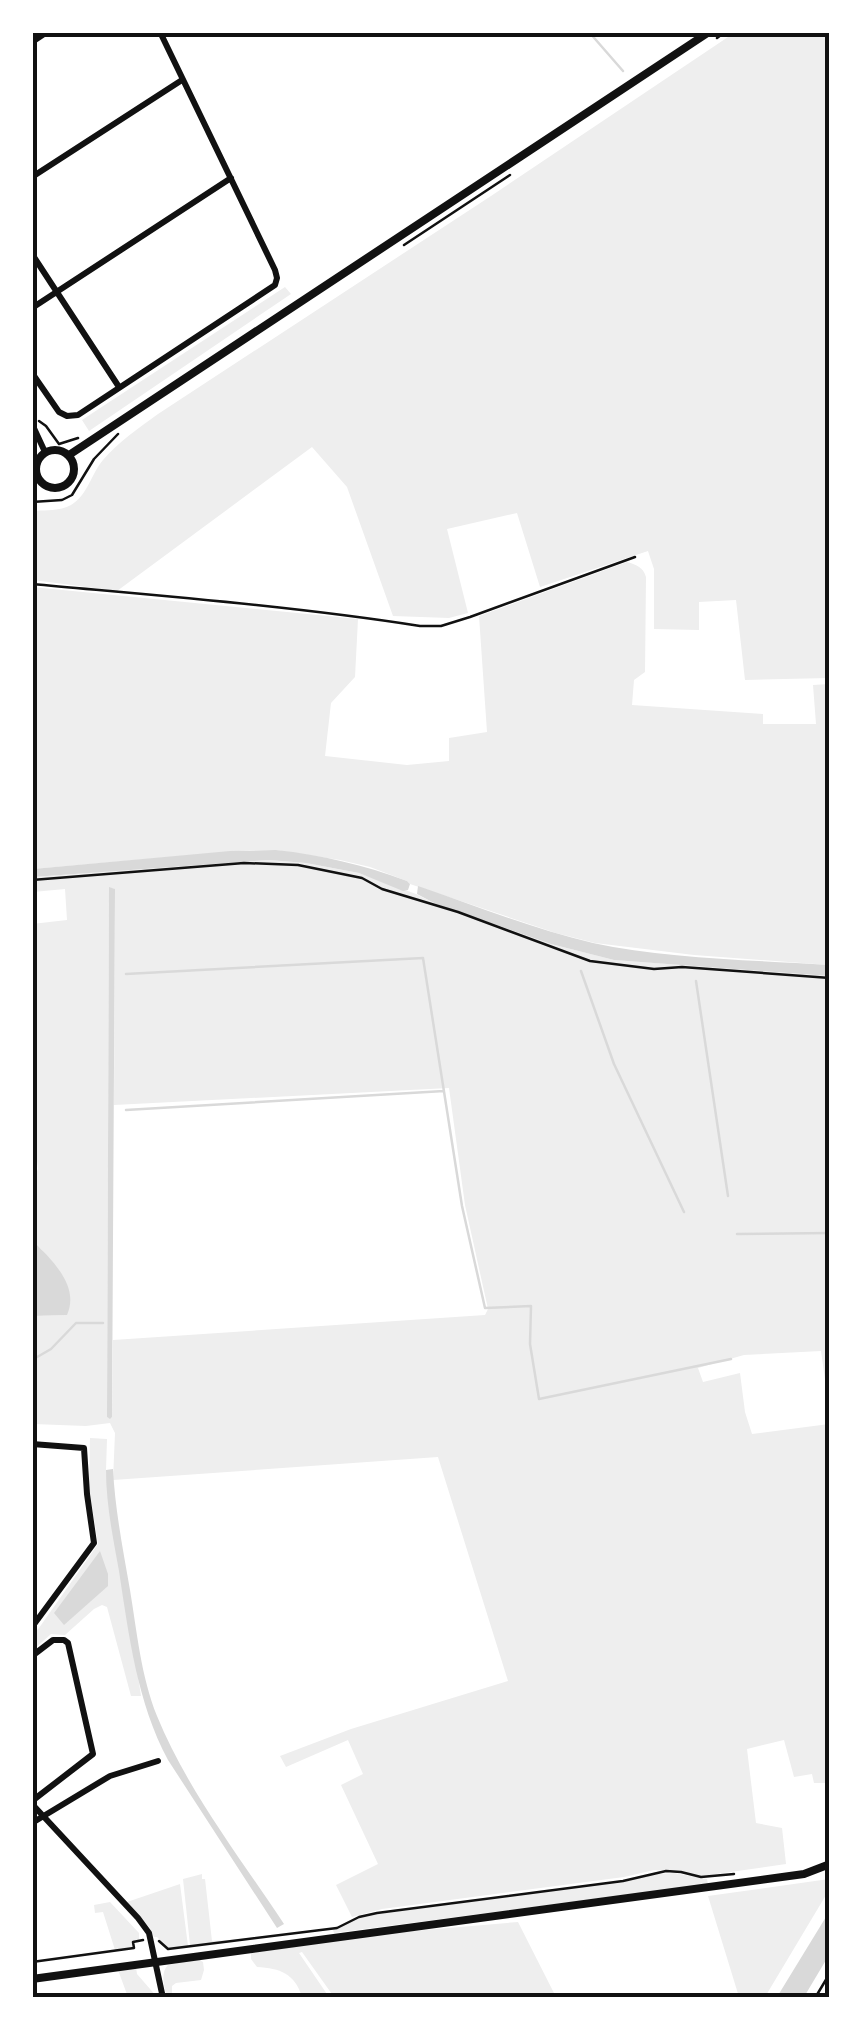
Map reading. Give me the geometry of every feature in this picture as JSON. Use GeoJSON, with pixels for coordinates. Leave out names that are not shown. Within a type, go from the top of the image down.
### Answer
{"type":"FeatureCollection","features":[{"type":"Feature","properties":{"kind":"street"},"geometry":{"type":"LineString","coordinates":[[32,42],[47,32]]}},
{"type":"Feature","properties":{"kind":"street"},"geometry":{"type":"LineString","coordinates":[[32,373],[59,412],[78,415],[275,285],[277,278],[160,32]]}},
{"type":"Feature","properties":{"kind":"street"},"geometry":{"type":"LineString","coordinates":[[69,455],[709,32]]}},
{"type":"Feature","properties":{"kind":"street"},"geometry":{"type":"LineString","coordinates":[[32,177],[182,80]]}},
{"type":"Feature","properties":{"kind":"street"},"geometry":{"type":"LineString","coordinates":[[32,308],[231,178]]}},
{"type":"Feature","properties":{"kind":"street"},"geometry":{"type":"LineString","coordinates":[[32,254],[120,387]]}},
{"type":"Feature","properties":{"kind":"street"},"geometry":{"type":"LineString","coordinates":[[32,420],[46,452]]}},
{"type":"Feature","properties":{"kind":"street"},"geometry":{"type":"LineString","coordinates":[[57,450],[69,455],[74,469],[69,483],[55,489],[35,479],[37,460],[46,452],[57,450]]}},
{"type":"Feature","properties":{"kind":"street"},"geometry":{"type":"LineString","coordinates":[[32,1444],[84,1448],[94,1543],[32,1627]]}},
{"type":"Feature","properties":{"kind":"street"},"geometry":{"type":"LineString","coordinates":[[32,1656],[53,1640],[68,1643],[92,1754],[32,1802],[148,1933],[163,1998]]}},
{"type":"Feature","properties":{"kind":"street"},"geometry":{"type":"LineString","coordinates":[[32,1823],[110,1776],[158,1761]]}},
{"type":"Feature","properties":{"kind":"street"},"geometry":{"type":"LineString","coordinates":[[32,1979],[804,1874],[830,1864]]}},
{"type":"Feature","properties":{"kind":"lane"},"geometry":{"type":"LineString","coordinates":[[32,584],[227,601],[441,626],[635,557]]}},
{"type":"Feature","properties":{"kind":"path"},"geometry":{"type":"LineString","coordinates":[[708,43],[725,32]]}},
{"type":"Feature","properties":{"kind":"path"},"geometry":{"type":"LineString","coordinates":[[398,249],[519,169]]}},
{"type":"Feature","properties":{"kind":"path"},"geometry":{"type":"LineString","coordinates":[[32,420],[46,426],[56,443],[78,438],[84,445]]}},
{"type":"Feature","properties":{"kind":"path"},"geometry":{"type":"LineString","coordinates":[[32,502],[62,500],[72,495],[94,459],[126,426]]}},
{"type":"Feature","properties":{"kind":"path"},"geometry":{"type":"LineString","coordinates":[[32,880],[244,863],[298,865],[362,878],[382,889],[590,960],[654,969],[830,978]]}},
{"type":"Feature","properties":{"kind":"path"},"geometry":{"type":"LineString","coordinates":[[32,1962],[134,1948],[133,1942],[156,1938],[168,1950],[338,1928],[377,1913],[604,1884],[647,1874],[680,1872],[701,1877],[742,1873]]}},
{"type":"Feature","properties":{"kind":"path"},"geometry":{"type":"LineString","coordinates":[[815,1998],[830,1974]]}},
{"type":"Feature","properties":{"kind":"shaded area"},"geometry":{"type":"Polygon","coordinates":[[[734,33],[829,33],[829,678],[745,680],[736,600],[699,602],[699,630],[654,629],[654,569],[648,551],[540,587],[517,513],[447,529],[468,613],[449,618],[393,616],[347,487],[312,447],[117,591],[33,580],[33,511],[63,508],[77,501],[103,460],[129,436],[734,33]]]}},
{"type":"Feature","properties":{"kind":"shaded area"},"geometry":{"type":"Polygon","coordinates":[[[285,287],[291,294],[89,431],[82,420],[285,287]]]}},
{"type":"Feature","properties":{"kind":"shaded area"},"geometry":{"type":"Polygon","coordinates":[[[627,562],[639,567],[646,577],[645,672],[634,680],[632,705],[763,714],[763,724],[816,724],[813,685],[829,684],[829,965],[595,943],[410,884],[370,867],[276,850],[33,869],[32,587],[358,619],[355,677],[331,703],[325,756],[407,765],[449,761],[449,738],[487,732],[479,616],[627,562]]]}},
{"type":"Feature","properties":{"kind":"shaded area"},"geometry":{"type":"Polygon","coordinates":[[[276,850],[343,861],[410,884],[403,891],[359,873],[269,860],[33,877],[33,869],[276,850]]]}},
{"type":"Feature","properties":{"kind":"shaded area"},"geometry":{"type":"Polygon","coordinates":[[[269,860],[306,863],[359,873],[551,944],[614,960],[829,976],[829,1408],[821,1351],[744,1355],[698,1368],[703,1382],[740,1373],[752,1434],[829,1424],[830,1734],[825,1735],[829,1783],[814,1783],[812,1774],[794,1777],[784,1740],[747,1749],[756,1823],[782,1828],[786,1864],[702,1876],[654,1870],[382,1909],[352,1917],[336,1885],[378,1864],[341,1785],[363,1774],[348,1740],[286,1767],[280,1756],[351,1729],[508,1681],[438,1457],[113,1480],[115,1433],[110,1423],[33,1424],[33,1316],[67,1315],[42,1250],[33,1240],[33,1180],[38,1169],[32,1156],[32,924],[67,920],[65,889],[33,892],[33,877],[269,860]],[[109,888],[107,1417],[112,1417],[113,1340],[485,1315],[488,1309],[465,1205],[449,1088],[114,1105],[115,889],[109,888]]]}},
{"type":"Feature","properties":{"kind":"shaded area"},"geometry":{"type":"Polygon","coordinates":[[[418,886],[593,943],[680,956],[829,965],[829,976],[614,960],[551,944],[436,904],[417,894],[418,886]]]}},
{"type":"Feature","properties":{"kind":"shaded area"},"geometry":{"type":"Polygon","coordinates":[[[109,887],[115,889],[110,1419],[107,1417],[109,887]]]}},
{"type":"Feature","properties":{"kind":"shaded area"},"geometry":{"type":"Polygon","coordinates":[[[32,1240],[67,1284],[67,1315],[33,1316],[32,1240]]]}},
{"type":"Feature","properties":{"kind":"shaded area"},"geometry":{"type":"Polygon","coordinates":[[[90,1438],[107,1439],[106,1470],[141,1696],[131,1696],[107,1607],[94,1609],[65,1635],[51,1634],[33,1650],[33,1634],[98,1544],[89,1487],[90,1438]]]}},
{"type":"Feature","properties":{"kind":"shaded area"},"geometry":{"type":"Polygon","coordinates":[[[113,1469],[137,1638],[157,1716],[199,1796],[284,1924],[277,1928],[157,1738],[131,1644],[110,1521],[106,1470],[113,1469]]]}},
{"type":"Feature","properties":{"kind":"shaded area"},"geometry":{"type":"Polygon","coordinates":[[[100,1551],[108,1586],[64,1625],[54,1613],[100,1551]]]}},
{"type":"Feature","properties":{"kind":"shaded area"},"geometry":{"type":"Polygon","coordinates":[[[674,1873],[707,1879],[708,1884],[334,1933],[333,1930],[378,1914],[674,1873]]]}},
{"type":"Feature","properties":{"kind":"shaded area"},"geometry":{"type":"Polygon","coordinates":[[[202,1874],[212,1941],[245,1939],[190,1945],[183,1879],[202,1874]]]}},
{"type":"Feature","properties":{"kind":"shaded area"},"geometry":{"type":"Polygon","coordinates":[[[829,1879],[829,1890],[765,1997],[739,1997],[708,1896],[829,1879]]]}},
{"type":"Feature","properties":{"kind":"shaded area"},"geometry":{"type":"Polygon","coordinates":[[[180,1884],[188,1946],[168,1948],[154,1937],[127,1902],[180,1884]]]}},
{"type":"Feature","properties":{"kind":"shaded area"},"geometry":{"type":"Polygon","coordinates":[[[110,1902],[139,1933],[133,1947],[115,1950],[103,1912],[95,1913],[94,1905],[110,1902]]]}},
{"type":"Feature","properties":{"kind":"shaded area"},"geometry":{"type":"Polygon","coordinates":[[[829,1912],[829,1955],[804,1997],[777,1997],[829,1912]]]}},
{"type":"Feature","properties":{"kind":"shaded area"},"geometry":{"type":"Polygon","coordinates":[[[518,1922],[556,1997],[334,1997],[302,1952],[299,1953],[329,1997],[302,1997],[286,1974],[257,1967],[251,1959],[251,1953],[390,1933],[518,1922]]]}},
{"type":"Feature","properties":{"kind":"shaded area"},"geometry":{"type":"Polygon","coordinates":[[[198,1959],[203,1962],[201,1980],[176,1983],[172,1986],[172,1997],[167,1997],[163,1976],[168,1965],[198,1959]]]}},
{"type":"Feature","properties":{"kind":"shaded area"},"geometry":{"type":"Polygon","coordinates":[[[136,1967],[137,1974],[157,1997],[128,1997],[118,1970],[136,1967]]]}},
{"type":"Feature","properties":{"kind":"waterway"},"geometry":{"type":"LineString","coordinates":[[589,32],[623,71]]}},
{"type":"Feature","properties":{"kind":"waterway"},"geometry":{"type":"LineString","coordinates":[[126,974],[423,958],[462,1206],[485,1308],[531,1306],[530,1344],[539,1399],[731,1359]]}},
{"type":"Feature","properties":{"kind":"waterway"},"geometry":{"type":"LineString","coordinates":[[581,971],[614,1064],[684,1212]]}},
{"type":"Feature","properties":{"kind":"waterway"},"geometry":{"type":"LineString","coordinates":[[696,981],[728,1196]]}},
{"type":"Feature","properties":{"kind":"waterway"},"geometry":{"type":"LineString","coordinates":[[126,1110],[444,1091]]}},
{"type":"Feature","properties":{"kind":"waterway"},"geometry":{"type":"LineString","coordinates":[[737,1234],[830,1233]]}},
{"type":"Feature","properties":{"kind":"waterway"},"geometry":{"type":"LineString","coordinates":[[32,1360],[51,1349],[76,1323],[103,1323]]}}]}
